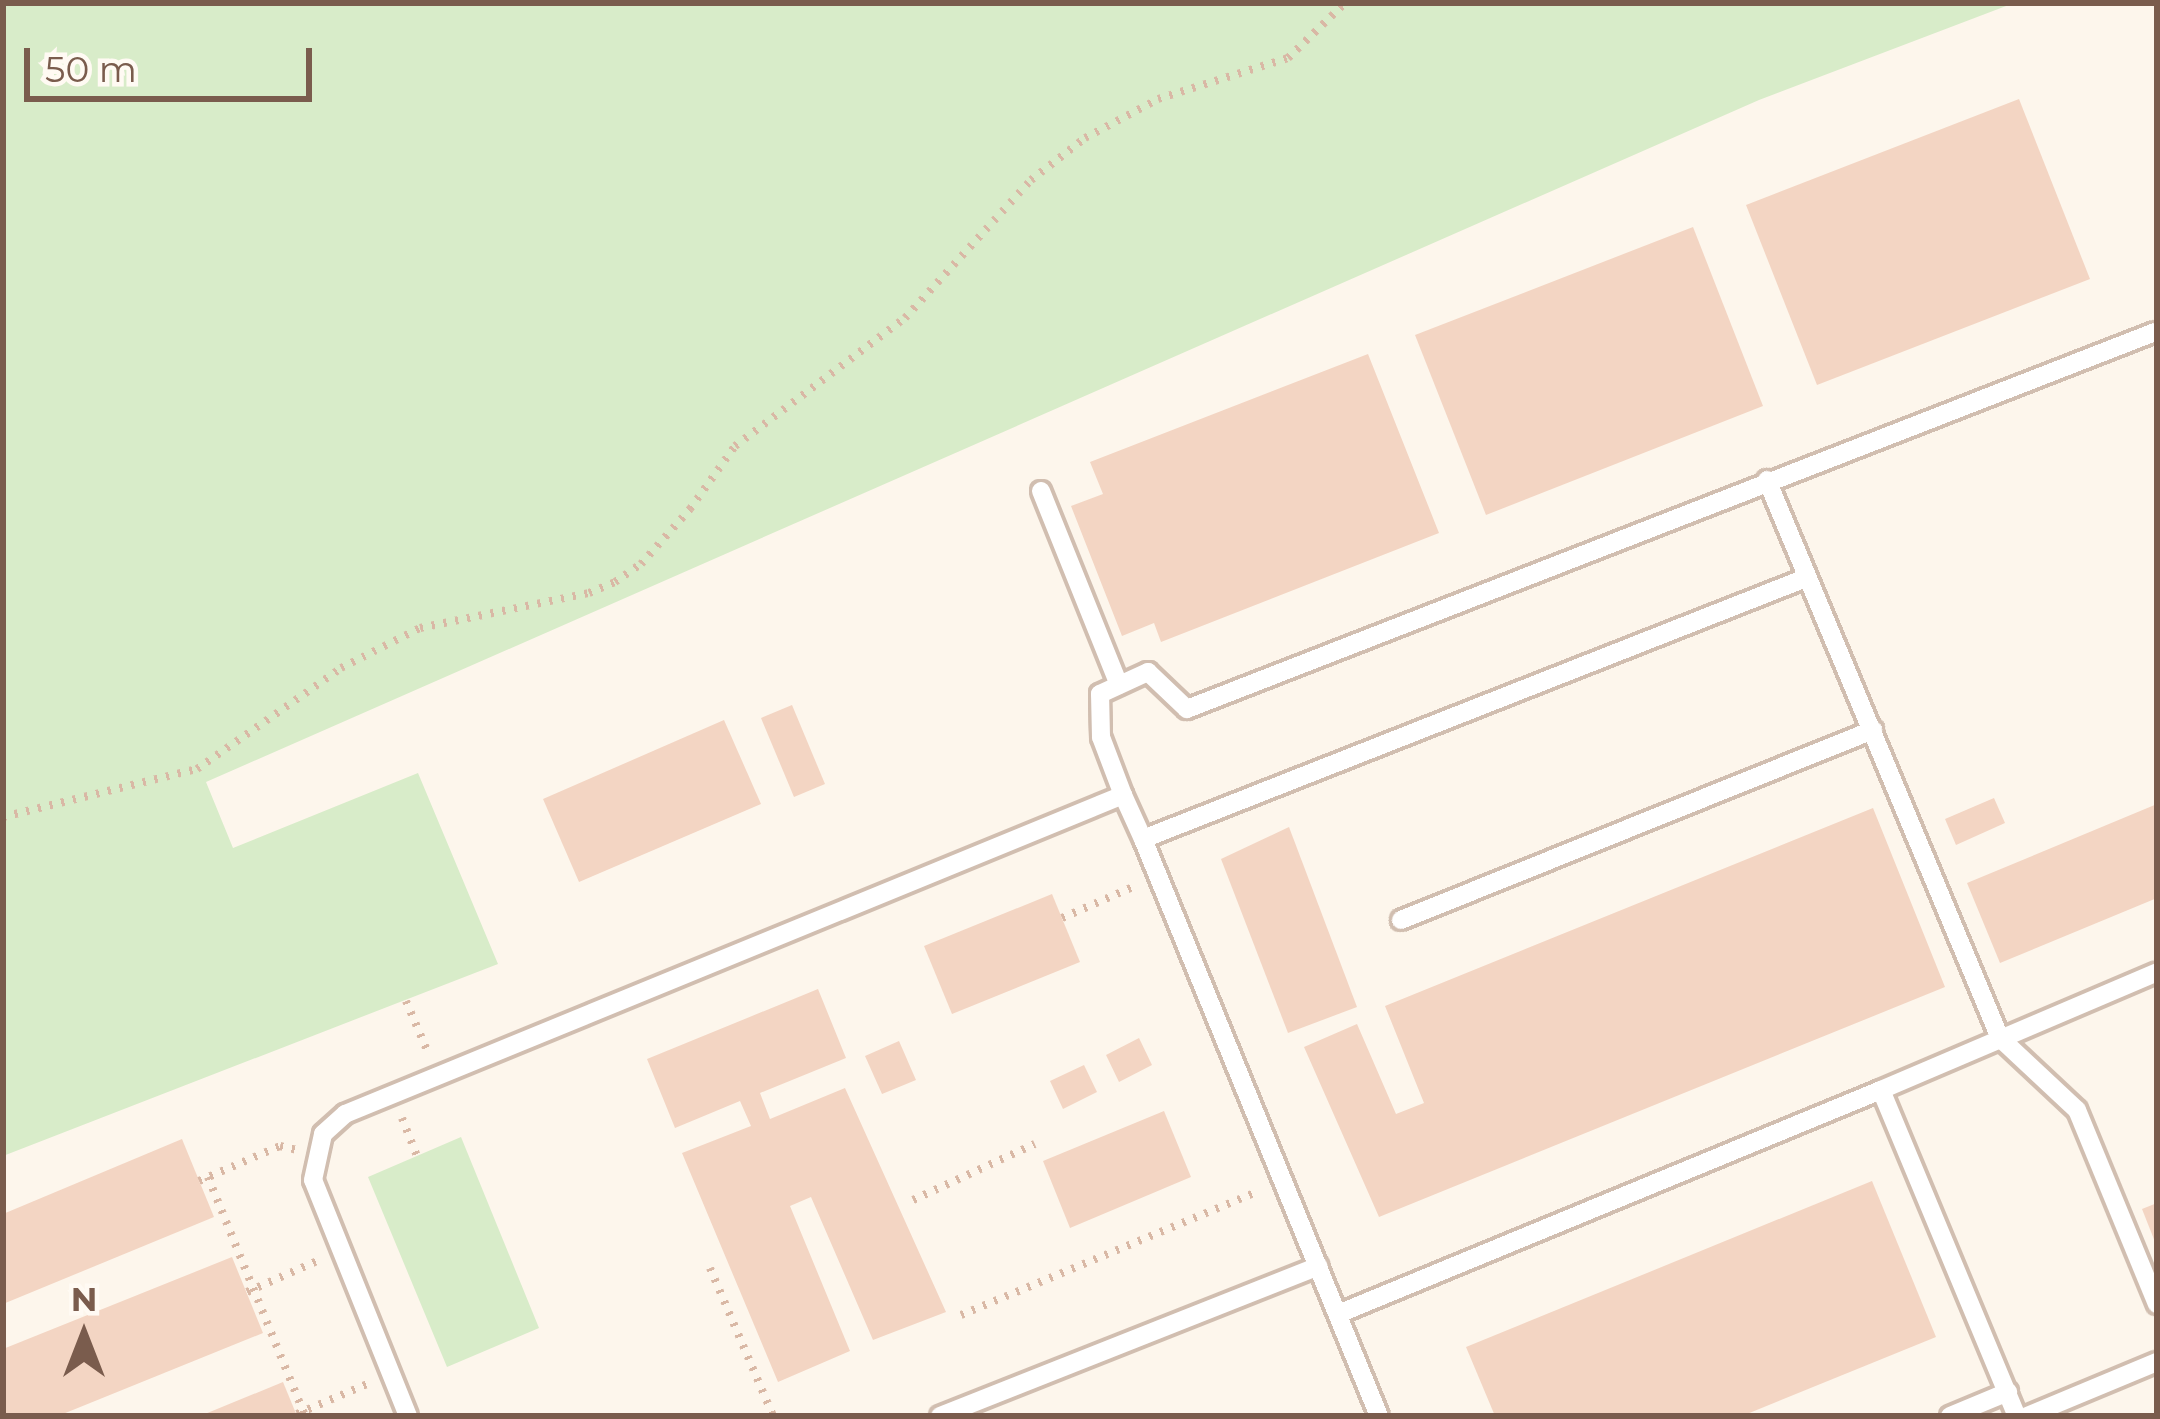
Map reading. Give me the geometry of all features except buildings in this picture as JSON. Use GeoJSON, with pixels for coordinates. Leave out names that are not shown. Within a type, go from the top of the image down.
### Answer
{"type":"FeatureCollection","features":[{"type":"Feature","properties":{"kind":"lane"},"geometry":{"type":"LineString","coordinates":[[1379,1416],[1123,795],[1101,737],[1100,694],[1148,672],[1187,709],[2155,332]]}},
{"type":"Feature","properties":{"kind":"lane"},"geometry":{"type":"LineString","coordinates":[[1767,480],[2000,1038],[2077,1110],[2157,1304]]}},
{"type":"Feature","properties":{"kind":"lane"},"geometry":{"type":"LineString","coordinates":[[1041,491],[1119,685]]}},
{"type":"Feature","properties":{"kind":"lane"},"geometry":{"type":"LineString","coordinates":[[1143,839],[1806,578]]}},
{"type":"Feature","properties":{"kind":"lane"},"geometry":{"type":"LineString","coordinates":[[1401,920],[1873,730]]}},
{"type":"Feature","properties":{"kind":"lane"},"geometry":{"type":"LineString","coordinates":[[408,1416],[313,1180],[323,1134],[345,1114],[1123,795]]}},
{"type":"Feature","properties":{"kind":"lane"},"geometry":{"type":"LineString","coordinates":[[1338,1314],[2157,972]]}},
{"type":"Feature","properties":{"kind":"lane"},"geometry":{"type":"LineString","coordinates":[[1881,1090],[2018,1416]]}},
{"type":"Feature","properties":{"kind":"lane"},"geometry":{"type":"LineString","coordinates":[[940,1416],[1318,1266]]}},
{"type":"Feature","properties":{"kind":"lane"},"geometry":{"type":"LineString","coordinates":[[2027,1416],[2157,1362]]}},
{"type":"Feature","properties":{"kind":"lane"},"geometry":{"type":"LineString","coordinates":[[1950,1416],[2008,1392]]}},
{"type":"Feature","properties":{"kind":"path"},"geometry":{"type":"LineString","coordinates":[[3,817],[197,769],[341,668],[420,628],[590,593],[615,582],[641,564],[690,509],[735,446],[905,317],[1031,180],[1085,138],[1159,98],[1288,58],[1345,3]]}},
{"type":"Feature","properties":{"kind":"path"},"geometry":{"type":"LineString","coordinates":[[1062,918],[1158,876]]}},
{"type":"Feature","properties":{"kind":"path"},"geometry":{"type":"LineString","coordinates":[[406,1001],[439,1076]]}},
{"type":"Feature","properties":{"kind":"path"},"geometry":{"type":"LineString","coordinates":[[393,1094],[417,1156]]}},
{"type":"Feature","properties":{"kind":"path"},"geometry":{"type":"LineString","coordinates":[[913,1200],[1035,1144]]}},
{"type":"Feature","properties":{"kind":"path"},"geometry":{"type":"LineString","coordinates":[[315,1154],[280,1146],[203,1179],[302,1414],[391,1374]]}},
{"type":"Feature","properties":{"kind":"path"},"geometry":{"type":"LineString","coordinates":[[961,1315],[1283,1180]]}},
{"type":"Feature","properties":{"kind":"path"},"geometry":{"type":"LineString","coordinates":[[250,1291],[340,1251]]}},
{"type":"Feature","properties":{"kind":"path"},"geometry":{"type":"LineString","coordinates":[[710,1268],[773,1416]]}},
{"type":"Feature","properties":{"kind":"green space"},"geometry":{"type":"Polygon","coordinates":[[[3,3],[2014,3],[1759,100],[206,782],[233,848],[418,773],[498,964],[3,1156],[3,3]]]}},
{"type":"Feature","properties":{"kind":"green space"},"geometry":{"type":"Polygon","coordinates":[[[461,1137],[539,1328],[447,1367],[368,1177],[461,1137]]]}}]}
